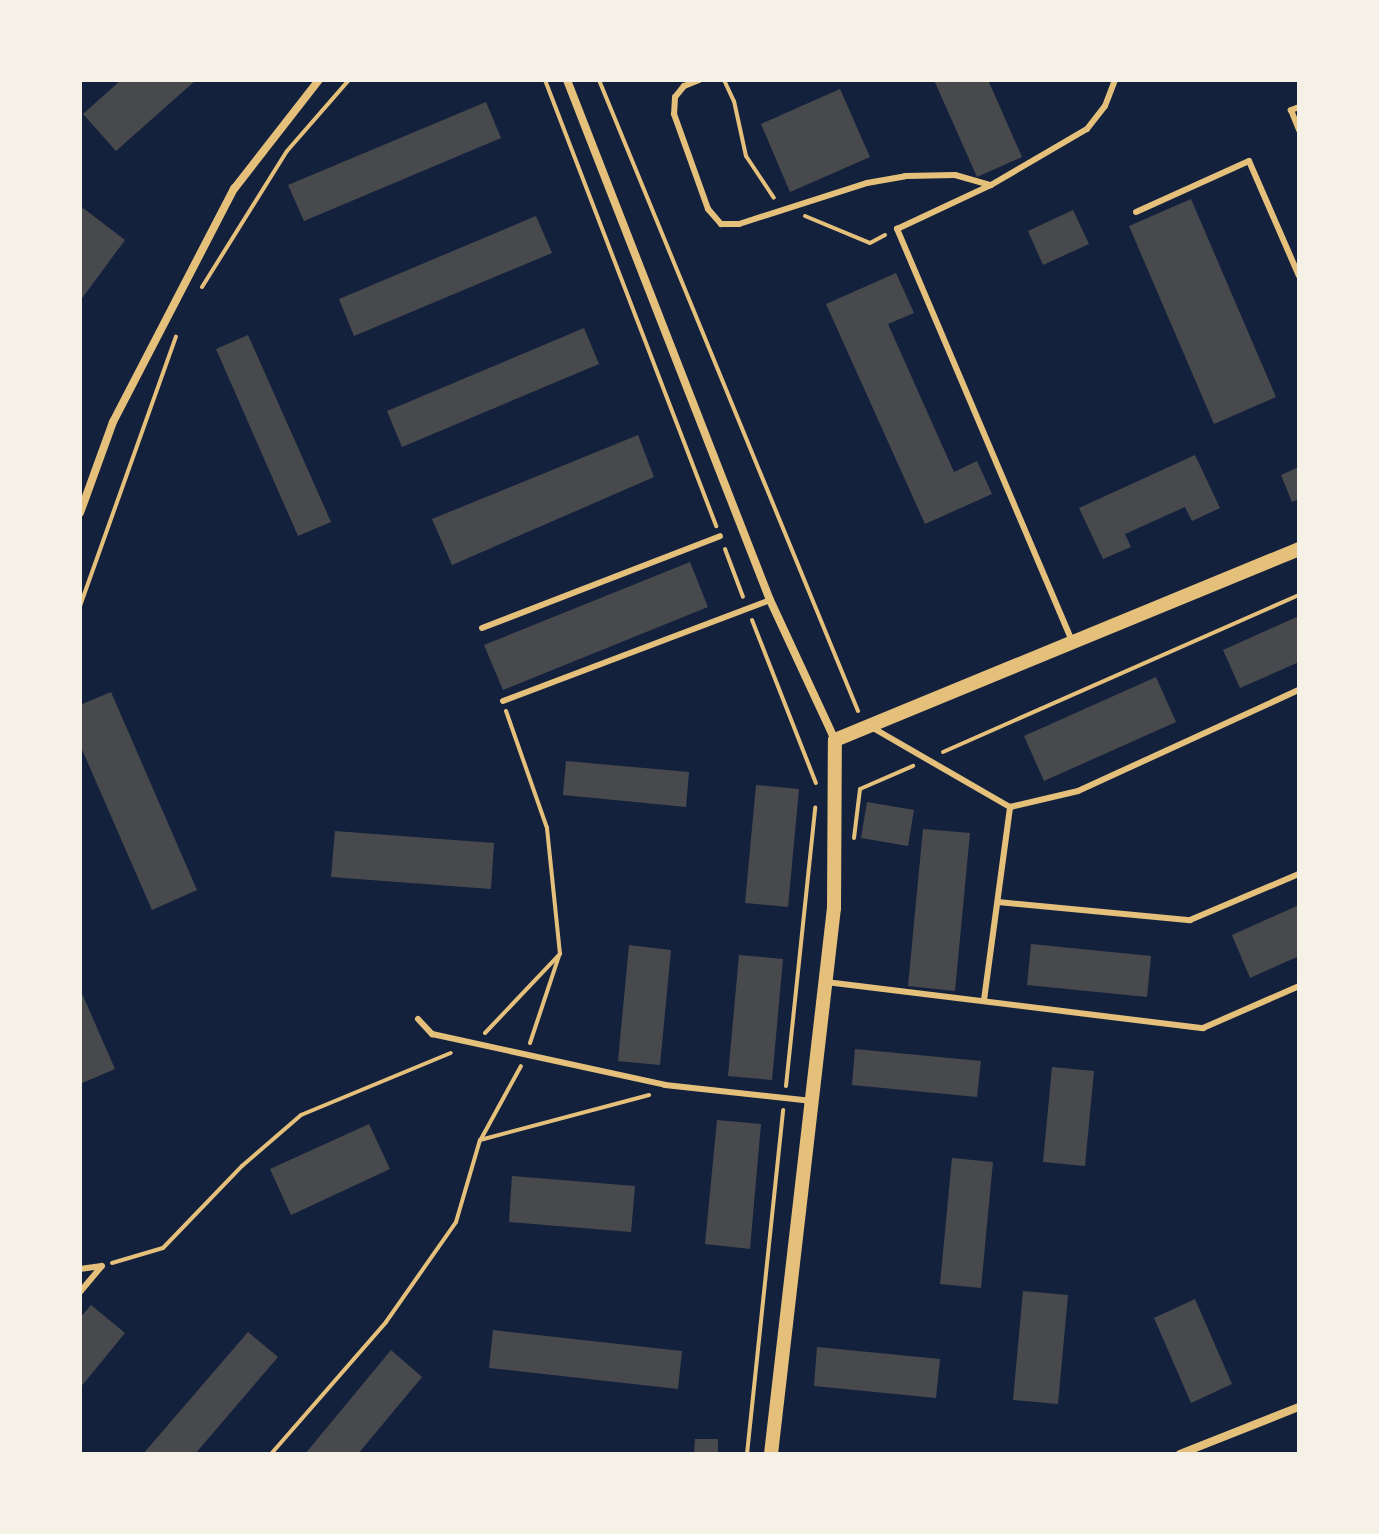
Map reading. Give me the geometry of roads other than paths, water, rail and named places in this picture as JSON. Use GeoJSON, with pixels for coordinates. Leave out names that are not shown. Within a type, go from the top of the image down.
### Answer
{"type":"FeatureCollection","features":[{"type":"Feature","properties":{"kind":"street"},"geometry":{"type":"LineString","coordinates":[[80,513],[113,422],[234,189],[319,80]]}},
{"type":"Feature","properties":{"kind":"street"},"geometry":{"type":"LineString","coordinates":[[567,80],[770,600],[835,740],[834,908],[771,1454]]}},
{"type":"Feature","properties":{"kind":"street"},"geometry":{"type":"LineString","coordinates":[[835,740],[865,721],[1073,643],[1299,549]]}},
{"type":"Feature","properties":{"kind":"street"},"geometry":{"type":"LineString","coordinates":[[1180,1454],[1299,1407]]}},
{"type":"Feature","properties":{"kind":"lane"},"geometry":{"type":"LineString","coordinates":[[699,80],[684,86],[675,97],[674,114],[708,209],[721,224],[739,224],[867,183],[905,176],[955,175],[991,185]]}},
{"type":"Feature","properties":{"kind":"lane"},"geometry":{"type":"LineString","coordinates":[[1073,643],[897,229],[991,185],[1087,129],[1105,106],[1115,80]]}},
{"type":"Feature","properties":{"kind":"lane"},"geometry":{"type":"LineString","coordinates":[[1299,107],[1291,110],[1299,130]]}},
{"type":"Feature","properties":{"kind":"lane"},"geometry":{"type":"LineString","coordinates":[[1136,212],[1249,161],[1299,276]]}},
{"type":"Feature","properties":{"kind":"lane"},"geometry":{"type":"LineString","coordinates":[[482,628],[720,536]]}},
{"type":"Feature","properties":{"kind":"lane"},"geometry":{"type":"LineString","coordinates":[[503,701],[770,600]]}},
{"type":"Feature","properties":{"kind":"lane"},"geometry":{"type":"LineString","coordinates":[[865,721],[1010,807],[1078,791],[1299,690]]}},
{"type":"Feature","properties":{"kind":"lane"},"geometry":{"type":"LineString","coordinates":[[984,1000],[1010,807]]}},
{"type":"Feature","properties":{"kind":"lane"},"geometry":{"type":"LineString","coordinates":[[998,902],[1190,920],[1299,874]]}},
{"type":"Feature","properties":{"kind":"lane"},"geometry":{"type":"LineString","coordinates":[[826,982],[1203,1028],[1299,986]]}},
{"type":"Feature","properties":{"kind":"lane"},"geometry":{"type":"LineString","coordinates":[[418,1019],[432,1034],[665,1085],[812,1101]]}},
{"type":"Feature","properties":{"kind":"lane"},"geometry":{"type":"LineString","coordinates":[[80,1269],[102,1266],[80,1292]]}}]}
